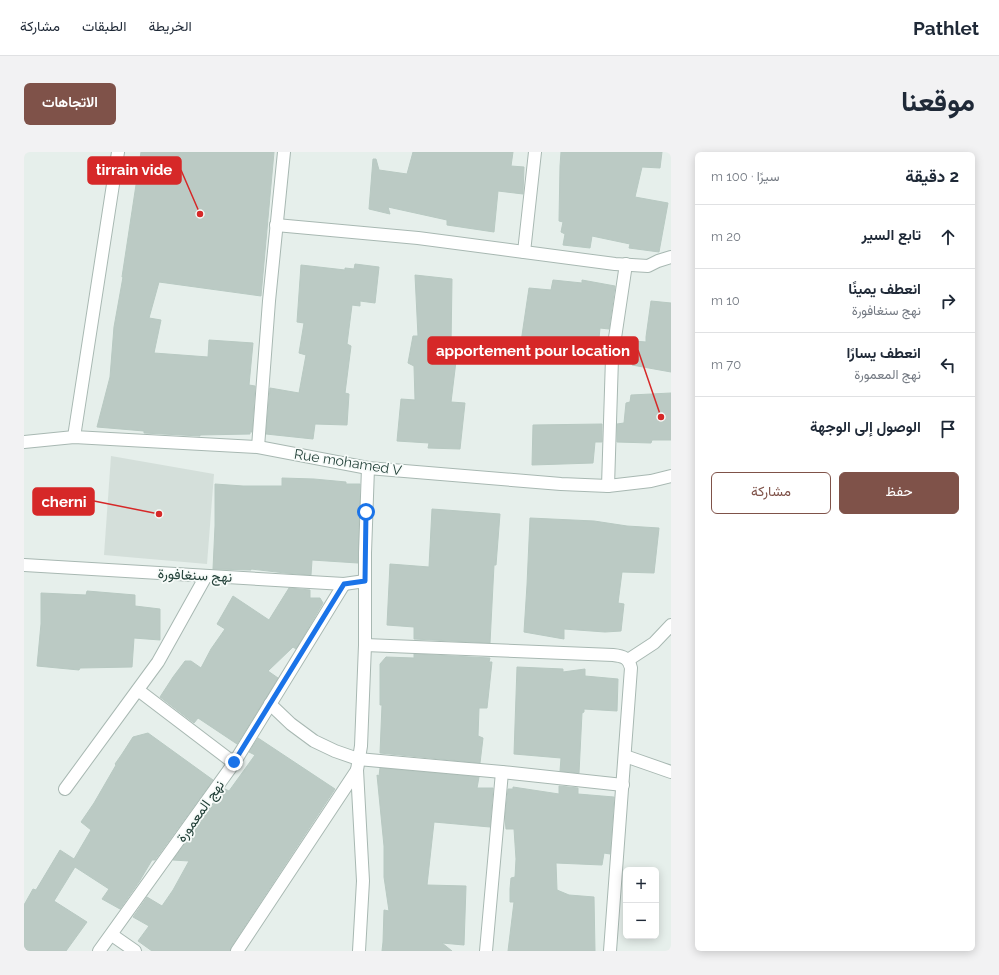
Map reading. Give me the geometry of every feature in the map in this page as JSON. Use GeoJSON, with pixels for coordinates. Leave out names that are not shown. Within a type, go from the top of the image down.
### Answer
{"type":"FeatureCollection","features":[{"type":"Feature","properties":{"kind":"street"},"geometry":{"type":"LineString","coordinates":[[74,437],[118,152]]}},
{"type":"Feature","properties":{"kind":"street"},"geometry":{"type":"LineString","coordinates":[[258,447],[269,301],[284,152]]}},
{"type":"Feature","properties":{"kind":"street"},"geometry":{"type":"LineString","coordinates":[[524,252],[535,152]]}},
{"type":"Feature","properties":{"kind":"street"},"geometry":{"type":"LineString","coordinates":[[276,225],[418,238],[615,264],[648,266],[671,257]]}},
{"type":"Feature","properties":{"kind":"street"},"geometry":{"type":"LineString","coordinates":[[608,486],[612,358],[626,264]]}},
{"type":"Feature","properties":{"kind":"street","name":"Rue mohamed V"},"geometry":{"type":"LineString","coordinates":[[24,442],[74,437],[258,447],[368,468],[561,484],[608,486],[651,481],[671,476]]}},
{"type":"Feature","properties":{"kind":"street"},"geometry":{"type":"LineString","coordinates":[[359,951],[363,881],[358,764],[361,746],[365,645],[366,512],[368,468]]}},
{"type":"Feature","properties":{"kind":"street","name":"نهج سنغافورة"},"geometry":{"type":"LineString","coordinates":[[24,565],[344,584],[365,581]]}},
{"type":"Feature","properties":{"kind":"street"},"geometry":{"type":"LineString","coordinates":[[65,789],[158,662],[206,576]]}},
{"type":"Feature","properties":{"kind":"street","name":"نهج المعمورة"},"geometry":{"type":"LineString","coordinates":[[99,951],[234,762],[344,584]]}},
{"type":"Feature","properties":{"kind":"street"},"geometry":{"type":"LineString","coordinates":[[628,660],[654,643],[671,625]]}},
{"type":"Feature","properties":{"kind":"street"},"geometry":{"type":"LineString","coordinates":[[365,645],[613,654],[626,658],[630,662],[631,668],[623,785],[610,951]]}},
{"type":"Feature","properties":{"kind":"street"},"geometry":{"type":"LineString","coordinates":[[138,690],[234,762]]}},
{"type":"Feature","properties":{"kind":"street"},"geometry":{"type":"LineString","coordinates":[[270,704],[314,741],[358,764],[502,772],[623,785]]}},
{"type":"Feature","properties":{"kind":"street"},"geometry":{"type":"LineString","coordinates":[[625,756],[671,772]]}},
{"type":"Feature","properties":{"kind":"street"},"geometry":{"type":"LineString","coordinates":[[237,951],[358,764]]}},
{"type":"Feature","properties":{"kind":"street"},"geometry":{"type":"LineString","coordinates":[[486,951],[502,772]]}},
{"type":"Feature","properties":{"kind":"street"},"geometry":{"type":"LineString","coordinates":[[112,934],[135,951]]}},
{"type":"Feature","properties":{"kind":"shaded area"},"geometry":{"type":"Polygon","coordinates":[[[111,456],[214,474],[207,564],[104,555],[111,456]]]}},
{"type":"Feature","properties":{"kind":"building"},"geometry":{"type":"Polygon","coordinates":[[[141,152],[274,152],[261,296],[159,282],[149,318],[161,320],[154,353],[208,357],[209,340],[253,343],[249,385],[255,386],[252,432],[250,432],[250,434],[200,436],[144,433],[144,431],[97,427],[110,377],[114,327],[123,277],[141,152]]]}},
{"type":"Feature","properties":{"kind":"building"},"geometry":{"type":"Polygon","coordinates":[[[413,152],[513,152],[511,166],[524,167],[523,194],[498,191],[494,232],[447,225],[447,220],[388,207],[390,214],[369,209],[373,159],[376,159],[379,170],[407,174],[413,152]]]}},
{"type":"Feature","properties":{"kind":"building"},"geometry":{"type":"Polygon","coordinates":[[[561,152],[662,152],[660,168],[642,167],[635,197],[668,203],[659,252],[629,248],[630,244],[592,236],[590,248],[563,245],[565,234],[561,232],[563,222],[559,221],[561,152]]]}},
{"type":"Feature","properties":{"kind":"building"},"geometry":{"type":"Polygon","coordinates":[[[355,264],[379,267],[375,303],[360,301],[360,306],[352,305],[347,344],[351,346],[345,393],[349,394],[347,425],[315,424],[313,439],[266,434],[270,388],[299,393],[306,355],[299,353],[304,323],[297,322],[301,265],[345,270],[345,268],[354,269],[355,264]]]}},
{"type":"Feature","properties":{"kind":"building"},"geometry":{"type":"Polygon","coordinates":[[[415,275],[452,279],[451,345],[458,345],[451,402],[465,403],[460,449],[428,448],[429,443],[397,441],[401,399],[415,400],[414,366],[408,363],[413,336],[418,336],[415,275]]]}},
{"type":"Feature","properties":{"kind":"building"},"geometry":{"type":"Polygon","coordinates":[[[553,280],[582,283],[582,280],[615,286],[609,329],[600,328],[598,349],[593,347],[591,352],[559,347],[559,345],[521,342],[529,288],[551,290],[553,280]]]}},
{"type":"Feature","properties":{"kind":"building"},"geometry":{"type":"Polygon","coordinates":[[[651,301],[671,303],[671,372],[632,365],[634,341],[646,342],[651,301]]]}},
{"type":"Feature","properties":{"kind":"building"},"geometry":{"type":"Polygon","coordinates":[[[671,393],[671,440],[652,440],[651,443],[617,442],[617,424],[624,423],[626,403],[630,402],[631,395],[671,393]]]}},
{"type":"Feature","properties":{"kind":"building"},"geometry":{"type":"Polygon","coordinates":[[[602,424],[602,442],[595,442],[593,463],[532,465],[533,425],[602,424]]]}},
{"type":"Feature","properties":{"kind":"building"},"geometry":{"type":"Polygon","coordinates":[[[282,478],[314,479],[346,482],[346,484],[360,484],[358,563],[312,560],[311,575],[251,569],[213,569],[215,484],[282,486],[282,478]]]}},
{"type":"Feature","properties":{"kind":"building"},"geometry":{"type":"Polygon","coordinates":[[[432,509],[500,514],[496,565],[494,565],[490,643],[414,639],[414,627],[387,625],[390,564],[429,567],[432,509]]]}},
{"type":"Feature","properties":{"kind":"building"},"geometry":{"type":"Polygon","coordinates":[[[530,518],[594,521],[627,526],[659,528],[654,573],[622,572],[618,603],[624,604],[621,631],[605,632],[564,629],[564,639],[524,632],[530,518]]]}},
{"type":"Feature","properties":{"kind":"building"},"geometry":{"type":"Polygon","coordinates":[[[289,588],[310,590],[310,598],[320,598],[323,603],[296,649],[293,647],[268,671],[278,678],[237,744],[198,718],[194,723],[160,697],[185,661],[191,661],[201,668],[211,649],[225,629],[217,624],[233,596],[269,620],[289,588]]]}},
{"type":"Feature","properties":{"kind":"building"},"geometry":{"type":"Polygon","coordinates":[[[87,591],[135,595],[135,606],[160,609],[160,640],[134,638],[132,667],[80,668],[79,670],[37,666],[41,624],[41,593],[86,595],[87,591]]]}},
{"type":"Feature","properties":{"kind":"building"},"geometry":{"type":"Polygon","coordinates":[[[414,654],[490,658],[489,662],[492,662],[487,708],[479,708],[478,736],[483,738],[480,763],[380,753],[382,705],[380,705],[380,664],[386,657],[414,658],[414,654]]]}},
{"type":"Feature","properties":{"kind":"building"},"geometry":{"type":"Polygon","coordinates":[[[517,667],[563,669],[563,672],[585,669],[585,676],[618,679],[617,711],[584,709],[584,712],[582,713],[579,773],[560,771],[561,758],[514,754],[517,667]]]}},
{"type":"Feature","properties":{"kind":"building"},"geometry":{"type":"Polygon","coordinates":[[[148,733],[213,780],[155,860],[152,860],[120,909],[102,899],[109,889],[75,867],[54,901],[87,922],[66,951],[24,951],[24,905],[33,889],[36,890],[60,850],[74,859],[91,830],[81,822],[94,803],[116,765],[115,764],[133,737],[148,733]]]}},
{"type":"Feature","properties":{"kind":"building"},"geometry":{"type":"Polygon","coordinates":[[[258,738],[335,789],[231,947],[230,951],[152,951],[138,941],[149,926],[133,917],[147,897],[162,906],[173,890],[189,861],[173,860],[225,789],[229,791],[255,755],[249,752],[258,738]]]}},
{"type":"Feature","properties":{"kind":"building"},"geometry":{"type":"Polygon","coordinates":[[[380,768],[479,777],[477,788],[493,788],[490,827],[434,822],[427,885],[466,886],[464,945],[442,943],[452,951],[382,951],[384,910],[389,911],[384,877],[384,846],[377,775],[379,776],[380,768]]]}},
{"type":"Feature","properties":{"kind":"building"},"geometry":{"type":"Polygon","coordinates":[[[559,786],[578,788],[578,794],[614,797],[610,854],[604,853],[602,865],[556,863],[557,890],[569,895],[594,897],[595,951],[508,951],[514,902],[510,902],[510,889],[511,878],[515,877],[516,859],[514,829],[506,829],[505,818],[508,789],[513,789],[513,787],[559,794],[559,786]]]}},
{"type":"Feature","properties":{"kind":"place","name":"tirrain vide"},"geometry":{"type":"Point","coordinates":[200,214]}},
{"type":"Feature","properties":{"kind":"place","name":"apportement pour location"},"geometry":{"type":"Point","coordinates":[661,417]}},
{"type":"Feature","properties":{"kind":"place","name":"cherni"},"geometry":{"type":"Point","coordinates":[159,514]}},
{"type":"Feature","properties":{"kind":"route"},"geometry":{"type":"LineString","coordinates":[[234,762],[344,584],[365,581],[366,512]]}}]}
